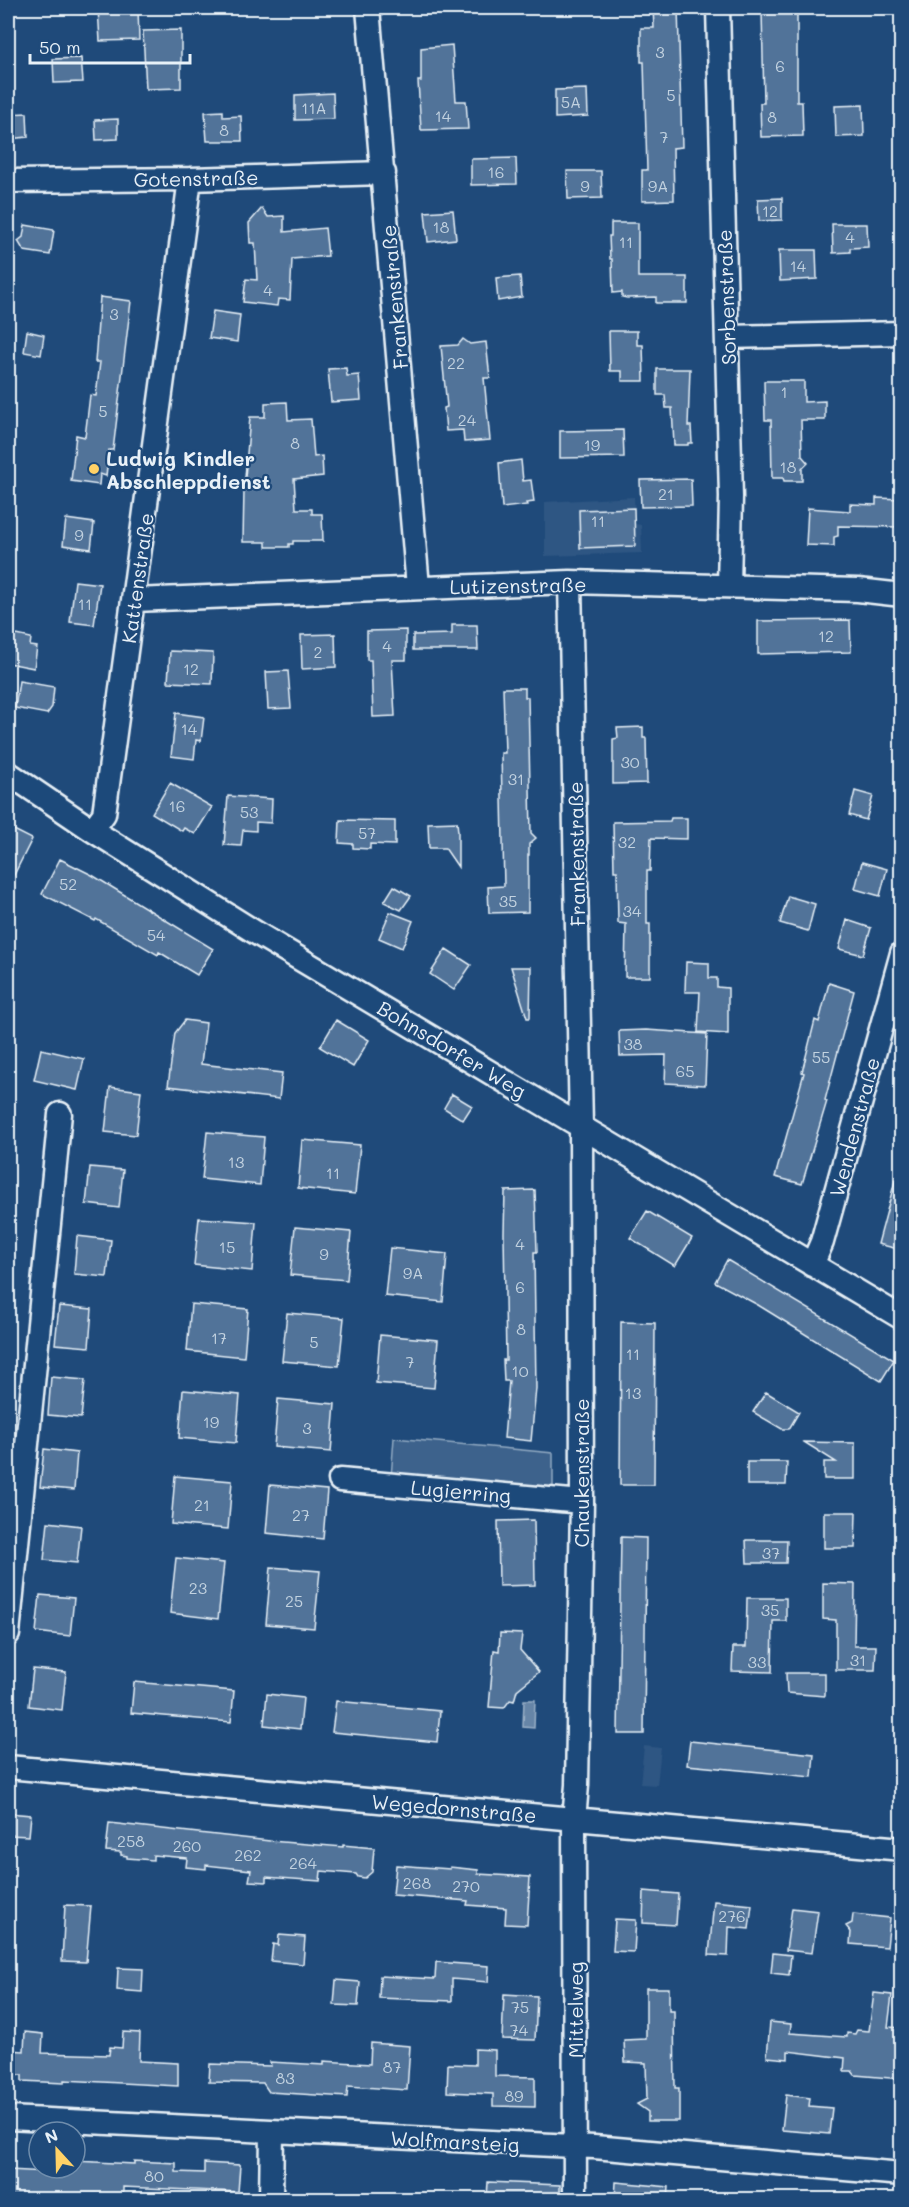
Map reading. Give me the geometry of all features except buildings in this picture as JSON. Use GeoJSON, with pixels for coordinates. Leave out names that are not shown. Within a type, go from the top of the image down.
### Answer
{"type":"FeatureCollection","features":[{"type":"Feature","properties":{"kind":"street","name":"Frankenstraße"},"geometry":{"type":"LineString","coordinates":[[368,8],[418,587]]}},
{"type":"Feature","properties":{"kind":"street","name":"Sorbenstraße"},"geometry":{"type":"LineString","coordinates":[[718,8],[728,337],[731,504],[729,586]]}},
{"type":"Feature","properties":{"kind":"street","name":"Gotenstraße"},"geometry":{"type":"LineString","coordinates":[[8,180],[190,179],[384,173]]}},
{"type":"Feature","properties":{"kind":"street","name":"Kattenstraße"},"geometry":{"type":"LineString","coordinates":[[92,830],[104,814],[190,179]]}},
{"type":"Feature","properties":{"kind":"street"},"geometry":{"type":"LineString","coordinates":[[728,337],[902,333]]}},
{"type":"Feature","properties":{"kind":"street","name":"Frankenstraße"},"geometry":{"type":"LineString","coordinates":[[570,582],[581,1126]]}},
{"type":"Feature","properties":{"kind":"street","name":"Lutizenstraße"},"geometry":{"type":"LineString","coordinates":[[134,600],[570,582],[858,590],[902,595]]}},
{"type":"Feature","properties":{"kind":"street","name":"Bohnsdorfer Weg"},"geometry":{"type":"LineString","coordinates":[[8,773],[92,830],[258,934],[902,1318]]}},
{"type":"Feature","properties":{"kind":"street","name":"Wendenstraße"},"geometry":{"type":"LineString","coordinates":[[812,1265],[822,1242],[902,953]]}},
{"type":"Feature","properties":{"kind":"street"},"geometry":{"type":"LineString","coordinates":[[8,1634],[60,1114]]}},
{"type":"Feature","properties":{"kind":"street","name":"Chaukenstraße"},"geometry":{"type":"LineString","coordinates":[[574,1820],[577,1785],[582,1502],[581,1126]]}},
{"type":"Feature","properties":{"kind":"street","name":"Lugierring"},"geometry":{"type":"LineString","coordinates":[[340,1480],[582,1502]]}},
{"type":"Feature","properties":{"kind":"street","name":"Wegedornstraße"},"geometry":{"type":"LineString","coordinates":[[8,1767],[902,1849]]}},
{"type":"Feature","properties":{"kind":"street","name":"Mittelweg"},"geometry":{"type":"LineString","coordinates":[[574,1820],[575,2199]]}},
{"type":"Feature","properties":{"kind":"street","name":"Wolfmarsteig"},"geometry":{"type":"LineString","coordinates":[[8,2118],[575,2146],[902,2174]]}},
{"type":"Feature","properties":{"kind":"street"},"geometry":{"type":"LineString","coordinates":[[271,2199],[272,2132]]}},
{"type":"Feature","properties":{"kind":"shaded area"},"geometry":{"type":"Polygon","coordinates":[[[634,497],[635,524],[641,525],[642,553],[545,556],[545,502],[634,497]]]}},
{"type":"Feature","properties":{"kind":"shaded area"},"geometry":{"type":"Polygon","coordinates":[[[394,1438],[553,1453],[553,1491],[391,1478],[394,1438]]]}},
{"type":"Feature","properties":{"kind":"shaded area"},"geometry":{"type":"Polygon","coordinates":[[[524,1700],[535,1700],[534,1728],[523,1727],[524,1700]]]}},
{"type":"Feature","properties":{"kind":"shaded area"},"geometry":{"type":"Polygon","coordinates":[[[644,1746],[661,1748],[657,1785],[640,1784],[644,1746]]]}},
{"type":"Feature","properties":{"kind":"place","name":"Ludwig Kindler Abschleppdienst"},"geometry":{"type":"Point","coordinates":[94,469]}}]}
